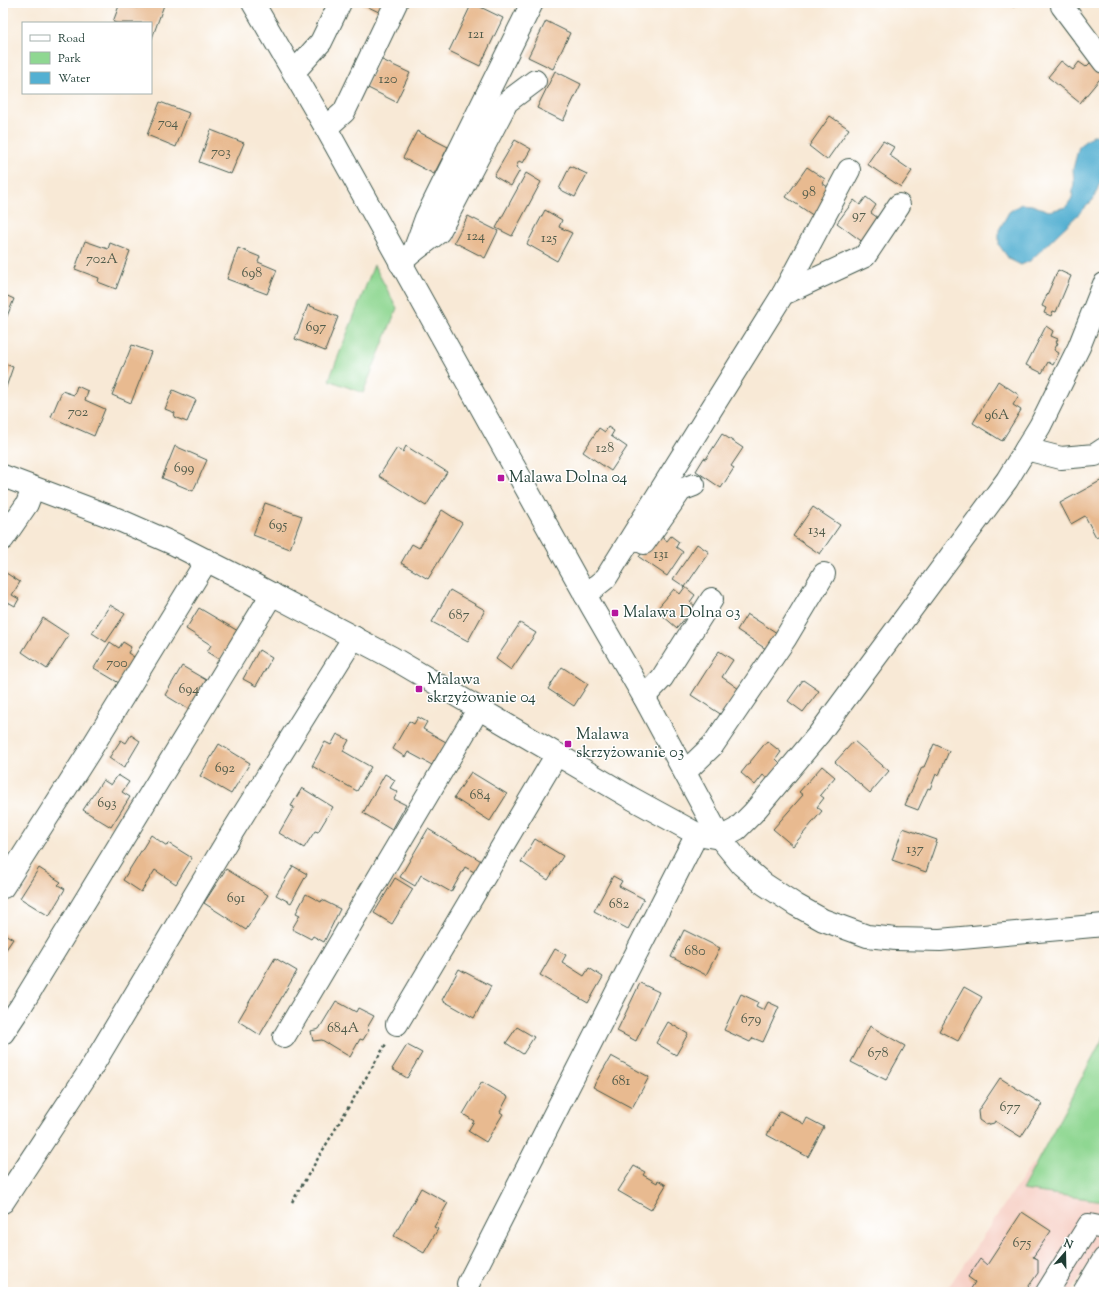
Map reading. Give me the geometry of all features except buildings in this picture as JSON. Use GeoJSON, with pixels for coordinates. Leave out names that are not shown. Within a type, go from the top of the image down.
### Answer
{"type":"FeatureCollection","features":[{"type":"Feature","properties":{"kind":"street"},"geometry":{"type":"LineString","coordinates":[[253,3],[326,128],[407,257],[589,601],[644,697],[720,838],[742,865],[764,884],[796,905],[823,920],[867,936],[896,939],[940,940],[1104,925]]}},
{"type":"Feature","properties":{"kind":"street"},"geometry":{"type":"LineString","coordinates":[[294,72],[321,42],[340,3]]}},
{"type":"Feature","properties":{"kind":"street"},"geometry":{"type":"LineString","coordinates":[[326,128],[344,112],[396,3]]}},
{"type":"Feature","properties":{"kind":"street"},"geometry":{"type":"LineString","coordinates":[[407,257],[532,3]]}},
{"type":"Feature","properties":{"kind":"street"},"geometry":{"type":"LineString","coordinates":[[1062,6],[1104,62]]}},
{"type":"Feature","properties":{"kind":"street"},"geometry":{"type":"LineString","coordinates":[[407,257],[439,232],[507,102],[535,81]]}},
{"type":"Feature","properties":{"kind":"street"},"geometry":{"type":"LineString","coordinates":[[589,601],[606,578],[783,294],[849,170]]}},
{"type":"Feature","properties":{"kind":"street"},"geometry":{"type":"LineString","coordinates":[[783,294],[865,256],[899,205]]}},
{"type":"Feature","properties":{"kind":"street"},"geometry":{"type":"LineString","coordinates":[[3,476],[117,519],[207,560],[354,637],[479,708],[633,799],[697,834],[720,838],[737,829],[753,813],[819,734],[1007,480],[1040,426],[1078,348],[1104,284]]}},
{"type":"Feature","properties":{"kind":"street"},"geometry":{"type":"LineString","coordinates":[[1026,449],[1061,458],[1095,455],[1104,449]]}},
{"type":"Feature","properties":{"kind":"street"},"geometry":{"type":"LineString","coordinates":[[589,601],[614,587],[681,490],[694,485]]}},
{"type":"Feature","properties":{"kind":"street"},"geometry":{"type":"LineString","coordinates":[[3,540],[27,504],[33,488]]}},
{"type":"Feature","properties":{"kind":"street"},"geometry":{"type":"LineString","coordinates":[[3,887],[89,752],[207,560]]}},
{"type":"Feature","properties":{"kind":"street"},"geometry":{"type":"LineString","coordinates":[[685,772],[713,745],[786,639],[824,574]]}},
{"type":"Feature","properties":{"kind":"street"},"geometry":{"type":"LineString","coordinates":[[3,1034],[272,594]]}},
{"type":"Feature","properties":{"kind":"street"},"geometry":{"type":"LineString","coordinates":[[644,697],[662,678],[712,599]]}},
{"type":"Feature","properties":{"kind":"street"},"geometry":{"type":"LineString","coordinates":[[3,1202],[90,1070],[233,832],[354,637]]}},
{"type":"Feature","properties":{"kind":"street"},"geometry":{"type":"LineString","coordinates":[[284,1037],[479,708]]}},
{"type":"Feature","properties":{"kind":"street"},"geometry":{"type":"LineString","coordinates":[[397,1024],[557,754]]}},
{"type":"Feature","properties":{"kind":"street"},"geometry":{"type":"LineString","coordinates":[[468,1284],[697,834]]}},
{"type":"Feature","properties":{"kind":"street"},"geometry":{"type":"LineString","coordinates":[[1047,1292],[1088,1225],[1104,1228]]}},
{"type":"Feature","properties":{"kind":"street"},"geometry":{"type":"LineString","coordinates":[[1084,1292],[1104,1259]]}},
{"type":"Feature","properties":{"kind":"path"},"geometry":{"type":"LineString","coordinates":[[292,1202],[397,1024]]}},
{"type":"Feature","properties":{"kind":"shaded area"},"geometry":{"type":"Polygon","coordinates":[[[1032,1164],[1104,1204],[1104,1231],[1099,1245],[1071,1292],[945,1292],[1032,1164]]]}},
{"type":"Feature","properties":{"kind":"green space"},"geometry":{"type":"Polygon","coordinates":[[[374,265],[397,308],[363,393],[329,380],[374,265]]]}},
{"type":"Feature","properties":{"kind":"green space"},"geometry":{"type":"Polygon","coordinates":[[[1104,1036],[1104,1201],[1022,1190],[1104,1036]]]}},
{"type":"Feature","properties":{"kind":"water"},"geometry":{"type":"Polygon","coordinates":[[[1093,135],[1104,136],[1104,173],[1093,200],[1030,261],[1021,265],[1009,259],[999,245],[999,230],[1009,212],[1021,204],[1032,205],[1049,211],[1066,207],[1072,198],[1074,183],[1073,169],[1079,146],[1093,135]]]}},
{"type":"Feature","properties":{"kind":"place","name":"Malawa Dolna 04"},"geometry":{"type":"Point","coordinates":[501,478]}},
{"type":"Feature","properties":{"kind":"place","name":"Malawa Dolna 03"},"geometry":{"type":"Point","coordinates":[615,613]}},
{"type":"Feature","properties":{"kind":"place","name":"Malawa skrzyżowanie 04"},"geometry":{"type":"Point","coordinates":[419,689]}},
{"type":"Feature","properties":{"kind":"place","name":"Malawa skrzyżowanie 03"},"geometry":{"type":"Point","coordinates":[568,744]}}]}
